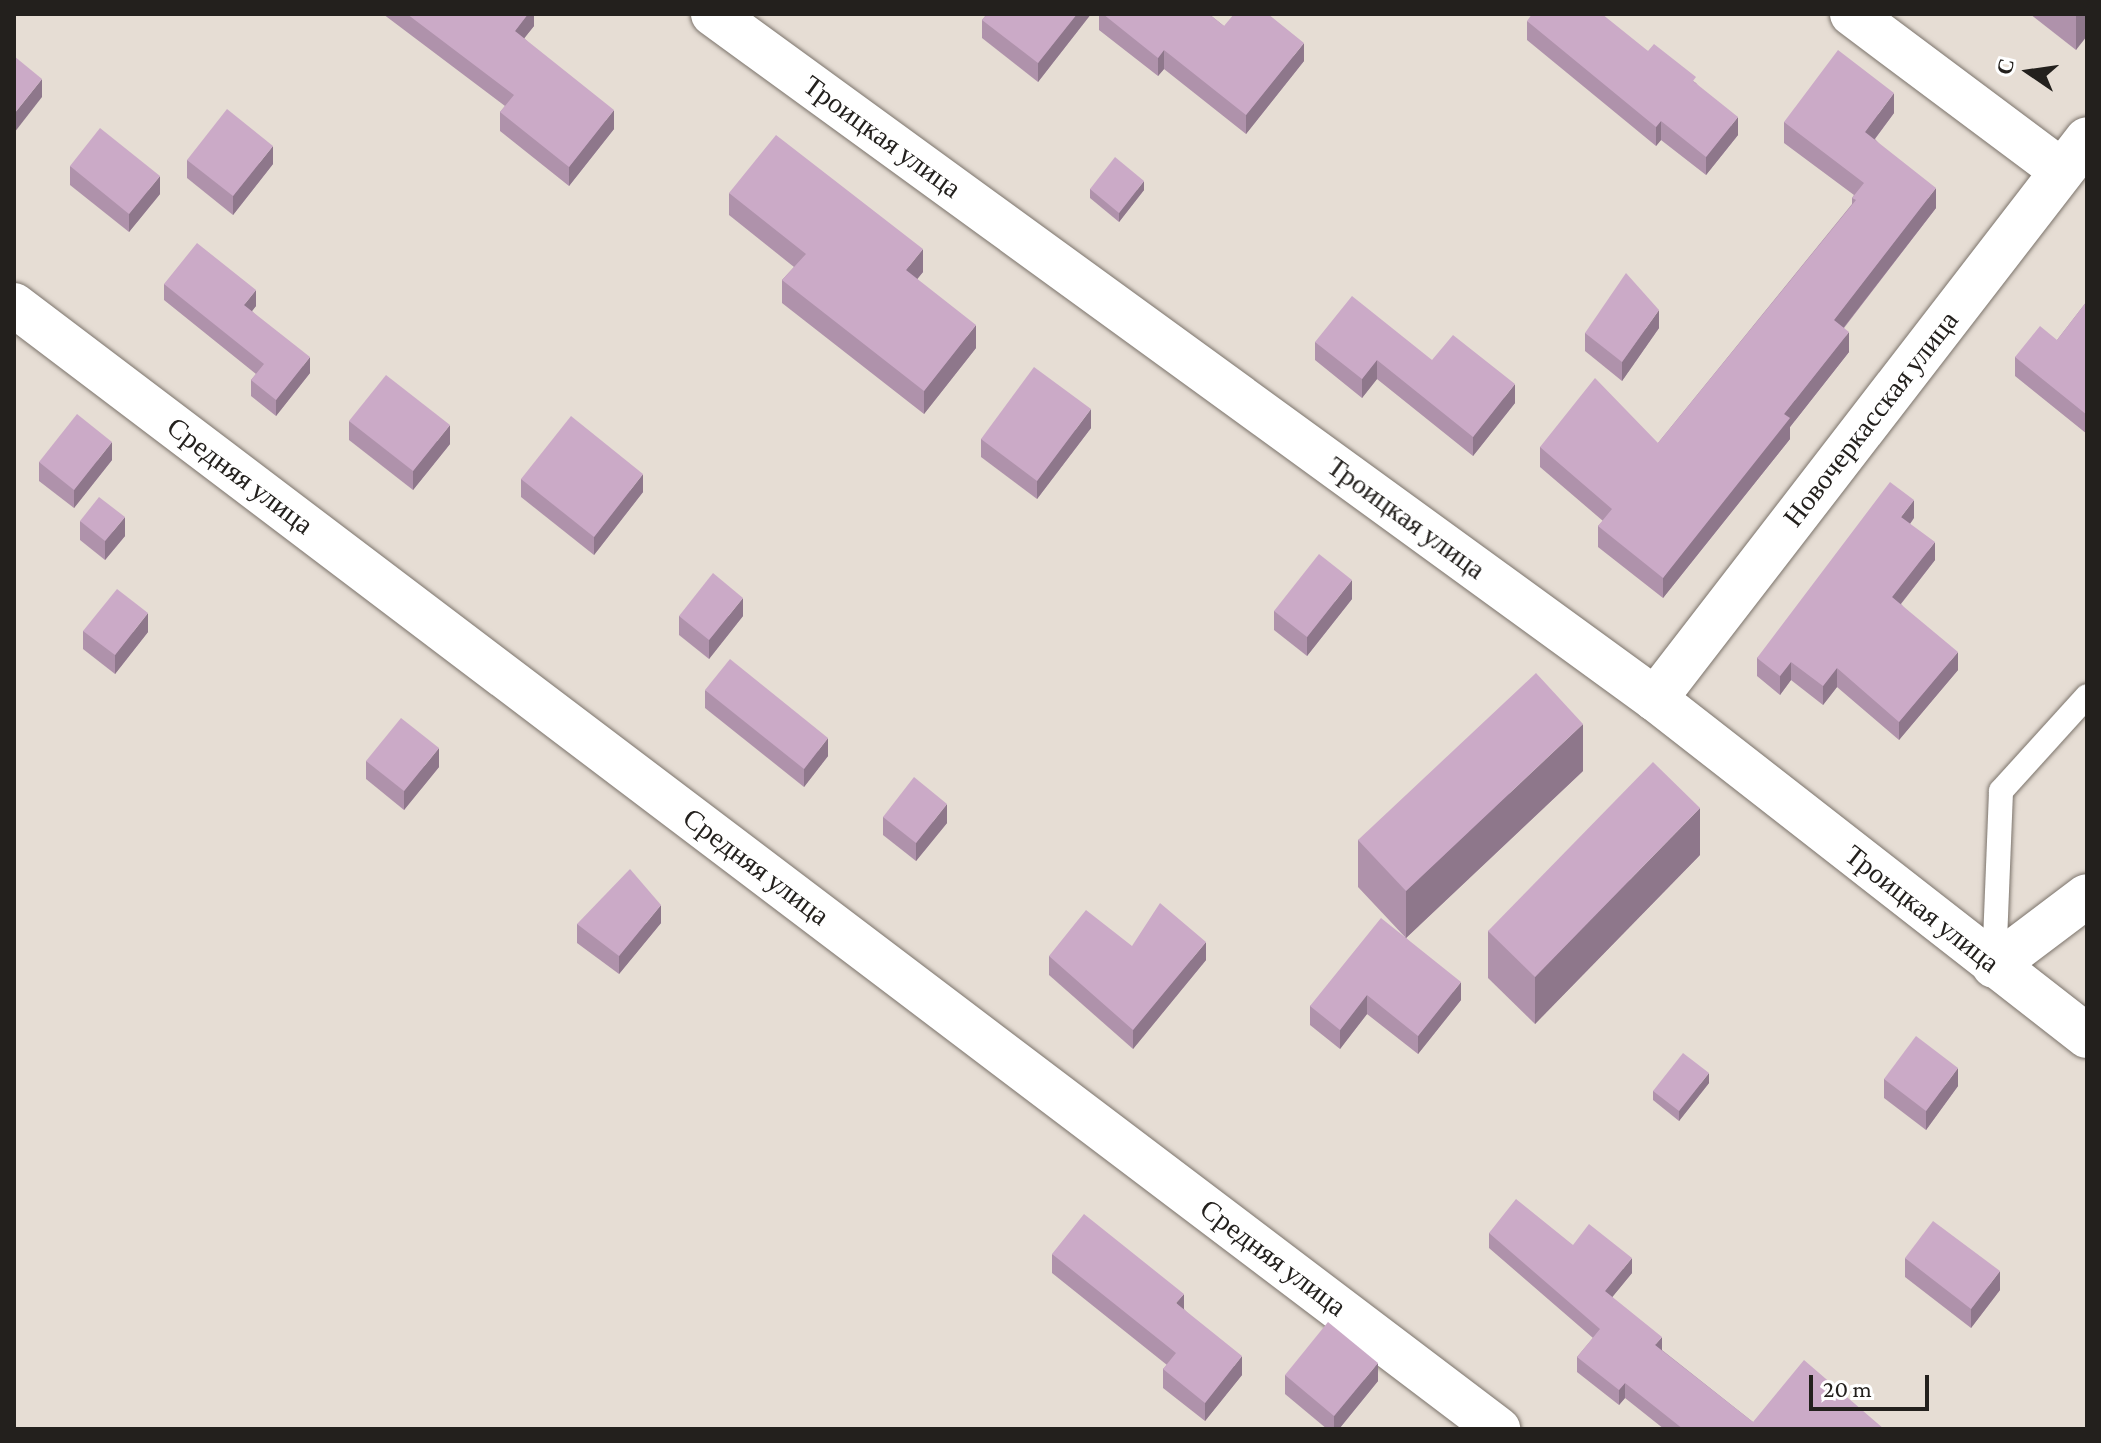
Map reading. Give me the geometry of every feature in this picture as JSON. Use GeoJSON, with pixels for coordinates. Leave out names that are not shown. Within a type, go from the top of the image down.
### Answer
{"type":"FeatureCollection","features":[{"type":"Feature","properties":{"kind":"street","name":"Троицкая улица"},"geometry":{"type":"LineString","coordinates":[[713,14],[1655,699],[2087,1036]]}},
{"type":"Feature","properties":{"kind":"street"},"geometry":{"type":"LineString","coordinates":[[1852,14],[2075,155]]}},
{"type":"Feature","properties":{"kind":"street","name":"Новочеркасская улица"},"geometry":{"type":"LineString","coordinates":[[1655,699],[2075,155]]}},
{"type":"Feature","properties":{"kind":"street","name":"Средняя улица"},"geometry":{"type":"LineString","coordinates":[[14,305],[1498,1429]]}},
{"type":"Feature","properties":{"kind":"street"},"geometry":{"type":"LineString","coordinates":[[1994,966],[2087,896]]}},
{"type":"Feature","properties":{"kind":"lane"},"geometry":{"type":"LineString","coordinates":[[1994,966],[2001,791],[2087,696]]}},
{"type":"Feature","properties":{"kind":"building"},"geometry":{"type":"Polygon","coordinates":[[[407,14],[528,14],[515,31],[614,110],[569,167],[500,112],[514,95],[407,14]]]}},
{"type":"Feature","properties":{"kind":"building"},"geometry":{"type":"Polygon","coordinates":[[[987,14],[1077,14],[1038,63],[982,20],[987,14]]]}},
{"type":"Feature","properties":{"kind":"building"},"geometry":{"type":"Polygon","coordinates":[[[1103,14],[1209,14],[1224,26],[1234,14],[1268,14],[1304,43],[1246,115],[1164,50],[1158,58],[1103,14]]]}},
{"type":"Feature","properties":{"kind":"building"},"geometry":{"type":"Polygon","coordinates":[[[1532,14],[1602,14],[1648,51],[1654,44],[1696,77],[1693,81],[1738,117],[1706,157],[1661,121],[1656,127],[1527,21],[1532,14]]]}},
{"type":"Feature","properties":{"kind":"building"},"geometry":{"type":"Polygon","coordinates":[[[1838,50],[1894,93],[1865,132],[1936,188],[1834,320],[1849,332],[1784,414],[1790,418],[1663,578],[1598,526],[1612,509],[1540,447],[1595,378],[1658,443],[1856,200],[1852,198],[1864,183],[1784,122],[1838,50]]]}},
{"type":"Feature","properties":{"kind":"building"},"geometry":{"type":"Polygon","coordinates":[[[14,56],[42,79],[14,114],[14,56]]]}},
{"type":"Feature","properties":{"kind":"building"},"geometry":{"type":"Polygon","coordinates":[[[227,109],[273,146],[233,196],[187,160],[227,109]]]}},
{"type":"Feature","properties":{"kind":"building"},"geometry":{"type":"Polygon","coordinates":[[[100,128],[160,176],[129,214],[70,166],[100,128]]]}},
{"type":"Feature","properties":{"kind":"building"},"geometry":{"type":"Polygon","coordinates":[[[776,135],[923,249],[906,270],[976,325],[924,391],[782,280],[806,254],[729,193],[776,135]]]}},
{"type":"Feature","properties":{"kind":"building"},"geometry":{"type":"Polygon","coordinates":[[[1115,157],[1144,181],[1119,213],[1090,189],[1115,157]]]}},
{"type":"Feature","properties":{"kind":"building"},"geometry":{"type":"Polygon","coordinates":[[[197,243],[256,290],[244,305],[310,357],[276,400],[251,380],[264,364],[164,284],[197,243]]]}},
{"type":"Feature","properties":{"kind":"building"},"geometry":{"type":"Polygon","coordinates":[[[1626,273],[1659,310],[1622,362],[1585,333],[1626,273]]]}},
{"type":"Feature","properties":{"kind":"building"},"geometry":{"type":"Polygon","coordinates":[[[1352,296],[1432,360],[1453,335],[1515,384],[1473,437],[1377,360],[1362,379],[1315,342],[1352,296]]]}},
{"type":"Feature","properties":{"kind":"building"},"geometry":{"type":"Polygon","coordinates":[[[2087,301],[2087,415],[2015,357],[2040,326],[2057,340],[2087,301]]]}},
{"type":"Feature","properties":{"kind":"building"},"geometry":{"type":"Polygon","coordinates":[[[1034,367],[1091,409],[1037,481],[981,439],[1034,367]]]}},
{"type":"Feature","properties":{"kind":"building"},"geometry":{"type":"Polygon","coordinates":[[[386,375],[450,425],[413,471],[349,421],[386,375]]]}},
{"type":"Feature","properties":{"kind":"building"},"geometry":{"type":"Polygon","coordinates":[[[77,414],[112,442],[74,490],[39,462],[77,414]]]}},
{"type":"Feature","properties":{"kind":"building"},"geometry":{"type":"Polygon","coordinates":[[[571,416],[643,474],[594,537],[521,479],[571,416]]]}},
{"type":"Feature","properties":{"kind":"building"},"geometry":{"type":"Polygon","coordinates":[[[1890,482],[1914,500],[1901,517],[1935,542],[1892,597],[1958,652],[1899,722],[1837,668],[1823,686],[1791,662],[1780,676],[1757,658],[1890,482]]]}},
{"type":"Feature","properties":{"kind":"building"},"geometry":{"type":"Polygon","coordinates":[[[99,497],[125,517],[105,541],[80,521],[99,497]]]}},
{"type":"Feature","properties":{"kind":"building"},"geometry":{"type":"Polygon","coordinates":[[[1319,554],[1352,580],[1307,637],[1274,611],[1319,554]]]}},
{"type":"Feature","properties":{"kind":"building"},"geometry":{"type":"Polygon","coordinates":[[[713,573],[743,598],[709,640],[679,616],[713,573]]]}},
{"type":"Feature","properties":{"kind":"building"},"geometry":{"type":"Polygon","coordinates":[[[117,589],[148,613],[115,655],[83,631],[117,589]]]}},
{"type":"Feature","properties":{"kind":"building"},"geometry":{"type":"Polygon","coordinates":[[[730,659],[828,738],[804,769],[705,690],[730,659]]]}},
{"type":"Feature","properties":{"kind":"building"},"geometry":{"type":"Polygon","coordinates":[[[1536,673],[1583,724],[1406,891],[1358,840],[1536,673]]]}},
{"type":"Feature","properties":{"kind":"building"},"geometry":{"type":"Polygon","coordinates":[[[401,718],[439,748],[404,791],[366,761],[401,718]]]}},
{"type":"Feature","properties":{"kind":"building"},"geometry":{"type":"Polygon","coordinates":[[[1653,762],[1700,808],[1535,977],[1488,931],[1653,762]]]}},
{"type":"Feature","properties":{"kind":"building"},"geometry":{"type":"Polygon","coordinates":[[[914,777],[947,804],[916,843],[883,817],[914,777]]]}},
{"type":"Feature","properties":{"kind":"building"},"geometry":{"type":"Polygon","coordinates":[[[630,869],[661,905],[619,956],[577,924],[630,869]]]}},
{"type":"Feature","properties":{"kind":"building"},"geometry":{"type":"Polygon","coordinates":[[[1160,903],[1206,942],[1133,1030],[1049,956],[1086,910],[1132,946],[1160,903]]]}},
{"type":"Feature","properties":{"kind":"building"},"geometry":{"type":"Polygon","coordinates":[[[1381,918],[1461,982],[1418,1036],[1367,995],[1340,1030],[1310,1006],[1381,918]]]}},
{"type":"Feature","properties":{"kind":"building"},"geometry":{"type":"Polygon","coordinates":[[[1916,1036],[1958,1068],[1926,1111],[1884,1079],[1916,1036]]]}},
{"type":"Feature","properties":{"kind":"building"},"geometry":{"type":"Polygon","coordinates":[[[1683,1053],[1709,1073],[1679,1111],[1653,1091],[1683,1053]]]}},
{"type":"Feature","properties":{"kind":"building"},"geometry":{"type":"Polygon","coordinates":[[[1516,1199],[1573,1245],[1589,1224],[1632,1258],[1605,1291],[1662,1337],[1655,1345],[1753,1422],[1804,1360],[1884,1429],[1683,1429],[1625,1383],[1619,1390],[1577,1357],[1600,1329],[1489,1233],[1516,1199]]]}},
{"type":"Feature","properties":{"kind":"building"},"geometry":{"type":"Polygon","coordinates":[[[1084,1214],[1184,1294],[1176,1303],[1242,1356],[1205,1403],[1163,1369],[1176,1353],[1052,1254],[1084,1214]]]}},
{"type":"Feature","properties":{"kind":"building"},"geometry":{"type":"Polygon","coordinates":[[[1933,1221],[2000,1271],[1971,1309],[1905,1258],[1933,1221]]]}},
{"type":"Feature","properties":{"kind":"building"},"geometry":{"type":"Polygon","coordinates":[[[1328,1322],[1378,1363],[1334,1416],[1285,1375],[1328,1322]]]}}]}
